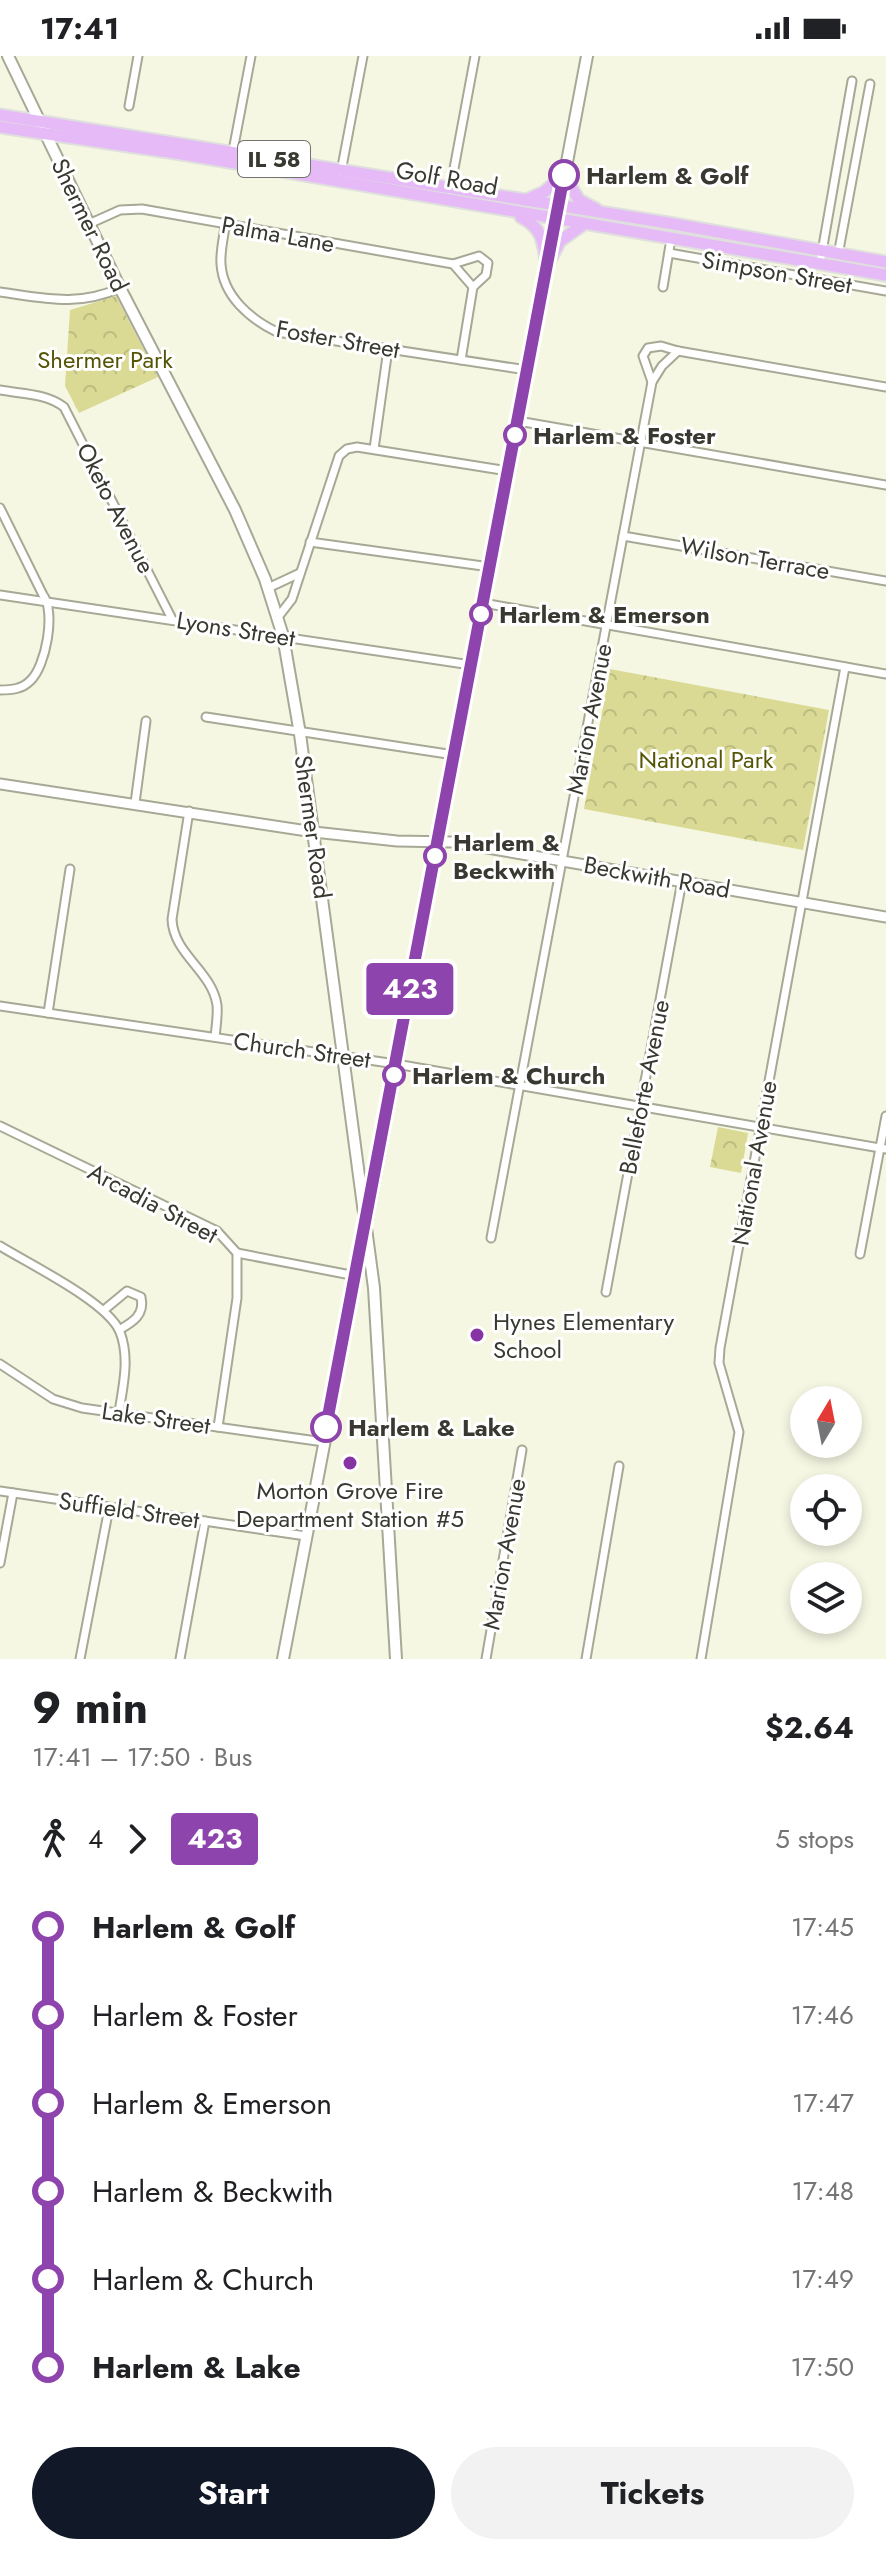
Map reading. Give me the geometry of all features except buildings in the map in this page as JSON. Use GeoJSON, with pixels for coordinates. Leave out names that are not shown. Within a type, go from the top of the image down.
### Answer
{"type":"FeatureCollection","features":[{"type":"Feature","properties":{"kind":"main road","name":"Shermer Road"},"geometry":{"type":"LineString","coordinates":[[8,56],[120,288],[210,458],[268,588],[283,636],[314,832],[374,1288],[396,1659]]}},
{"type":"Feature","properties":{"kind":"main road"},"geometry":{"type":"LineString","coordinates":[[283,1659],[587,56]]}},
{"type":"Feature","properties":{"kind":"main road","name":"Golf Road"},"geometry":{"type":"LineString","coordinates":[[0,115],[340,176],[449,194],[525,200],[886,262]]}},
{"type":"Feature","properties":{"kind":"main road","name":"Golf Road"},"geometry":{"type":"LineString","coordinates":[[0,127],[232,157]]}},
{"type":"Feature","properties":{"kind":"main road"},"geometry":{"type":"LineString","coordinates":[[525,200],[544,192],[564,175]]}},
{"type":"Feature","properties":{"kind":"main road"},"geometry":{"type":"LineString","coordinates":[[564,175],[579,200],[604,213]]}},
{"type":"Feature","properties":{"kind":"main road","name":"Golf Road"},"geometry":{"type":"LineString","coordinates":[[449,194],[510,211],[886,275]]}},
{"type":"Feature","properties":{"kind":"main road"},"geometry":{"type":"LineString","coordinates":[[510,211],[533,223],[541,234],[547,267]]}},
{"type":"Feature","properties":{"kind":"main road"},"geometry":{"type":"LineString","coordinates":[[547,267],[560,241],[584,224]]}},
{"type":"Feature","properties":{"kind":"street"},"geometry":{"type":"LineString","coordinates":[[129,106],[138,56]]}},
{"type":"Feature","properties":{"kind":"street"},"geometry":{"type":"LineString","coordinates":[[232,157],[251,56]]}},
{"type":"Feature","properties":{"kind":"street"},"geometry":{"type":"LineString","coordinates":[[340,176],[363,56]]}},
{"type":"Feature","properties":{"kind":"street"},"geometry":{"type":"LineString","coordinates":[[449,194],[475,56]]}},
{"type":"Feature","properties":{"kind":"street"},"geometry":{"type":"LineString","coordinates":[[820,263],[852,81]]}},
{"type":"Feature","properties":{"kind":"street"},"geometry":{"type":"LineString","coordinates":[[836,266],[870,84]]}},
{"type":"Feature","properties":{"kind":"street","name":"Palma Lane"},"geometry":{"type":"LineString","coordinates":[[91,223],[131,208],[453,264],[479,256],[488,263],[486,275],[473,287]]}},
{"type":"Feature","properties":{"kind":"street","name":"Foster Street"},"geometry":{"type":"LineString","coordinates":[[225,225],[221,265],[228,287],[238,304],[256,322],[277,332],[527,370]]}},
{"type":"Feature","properties":{"kind":"street","name":"Simpson Street"},"geometry":{"type":"LineString","coordinates":[[663,287],[671,239]]}},
{"type":"Feature","properties":{"kind":"street","name":"Simpson Street"},"geometry":{"type":"LineString","coordinates":[[669,253],[886,291]]}},
{"type":"Feature","properties":{"kind":"street"},"geometry":{"type":"LineString","coordinates":[[453,264],[473,287],[461,360]]}},
{"type":"Feature","properties":{"kind":"street"},"geometry":{"type":"LineString","coordinates":[[0,292],[72,301],[94,298],[120,288]]}},
{"type":"Feature","properties":{"kind":"street"},"geometry":{"type":"LineString","coordinates":[[652,382],[643,356],[648,348],[661,346],[886,387]]}},
{"type":"Feature","properties":{"kind":"street"},"geometry":{"type":"LineString","coordinates":[[374,449],[388,349]]}},
{"type":"Feature","properties":{"kind":"street","name":"Marion Avenue"},"geometry":{"type":"LineString","coordinates":[[491,1238],[652,382],[662,366],[678,351]]}},
{"type":"Feature","properties":{"kind":"street","name":"Oketo Avenue"},"geometry":{"type":"LineString","coordinates":[[0,390],[56,400],[70,417],[172,619]]}},
{"type":"Feature","properties":{"kind":"street"},"geometry":{"type":"LineString","coordinates":[[518,421],[886,485]]}},
{"type":"Feature","properties":{"kind":"street"},"geometry":{"type":"LineString","coordinates":[[278,617],[292,599],[339,456],[347,449],[374,449],[508,471]]}},
{"type":"Feature","properties":{"kind":"street"},"geometry":{"type":"LineString","coordinates":[[0,508],[49,603],[44,654],[31,686],[0,690]]}},
{"type":"Feature","properties":{"kind":"street","name":"Wilson Terrace"},"geometry":{"type":"LineString","coordinates":[[623,536],[886,581]]}},
{"type":"Feature","properties":{"kind":"street"},"geometry":{"type":"LineString","coordinates":[[310,542],[490,567]]}},
{"type":"Feature","properties":{"kind":"street"},"geometry":{"type":"LineString","coordinates":[[268,588],[300,573]]}},
{"type":"Feature","properties":{"kind":"street","name":"Lyons Street"},"geometry":{"type":"LineString","coordinates":[[0,595],[471,665]]}},
{"type":"Feature","properties":{"kind":"street"},"geometry":{"type":"LineString","coordinates":[[483,603],[886,674]]}},
{"type":"Feature","properties":{"kind":"street","name":"National Avenue"},"geometry":{"type":"LineString","coordinates":[[701,1659],[739,1432],[719,1363],[720,1348],[845,667]]}},
{"type":"Feature","properties":{"kind":"street"},"geometry":{"type":"LineString","coordinates":[[206,717],[300,734],[454,755]]}},
{"type":"Feature","properties":{"kind":"street"},"geometry":{"type":"LineString","coordinates":[[135,803],[146,721]]}},
{"type":"Feature","properties":{"kind":"street","name":"Beckwith Road"},"geometry":{"type":"LineString","coordinates":[[0,784],[314,832],[397,841],[438,841],[886,917]]}},
{"type":"Feature","properties":{"kind":"street"},"geometry":{"type":"LineString","coordinates":[[189,811],[172,932],[217,1003],[215,1037]]}},
{"type":"Feature","properties":{"kind":"street"},"geometry":{"type":"LineString","coordinates":[[48,1013],[70,869]]}},
{"type":"Feature","properties":{"kind":"street","name":"Belleforte Avenue"},"geometry":{"type":"LineString","coordinates":[[606,1292],[682,881]]}},
{"type":"Feature","properties":{"kind":"street","name":"Church Street"},"geometry":{"type":"LineString","coordinates":[[0,1006],[396,1064],[883,1148]]}},
{"type":"Feature","properties":{"kind":"street"},"geometry":{"type":"LineString","coordinates":[[860,1254],[883,1148],[886,1116]]}},
{"type":"Feature","properties":{"kind":"street","name":"Arcadia Street"},"geometry":{"type":"LineString","coordinates":[[0,1126],[217,1231],[237,1253],[356,1276]]}},
{"type":"Feature","properties":{"kind":"street"},"geometry":{"type":"LineString","coordinates":[[0,1246],[104,1310],[119,1330],[126,1367],[119,1412]]}},
{"type":"Feature","properties":{"kind":"street"},"geometry":{"type":"LineString","coordinates":[[218,1427],[237,1298],[237,1253]]}},
{"type":"Feature","properties":{"kind":"street"},"geometry":{"type":"LineString","coordinates":[[104,1310],[127,1291],[141,1297],[143,1305],[140,1314],[119,1330]]}},
{"type":"Feature","properties":{"kind":"street","name":"Lake Street"},"geometry":{"type":"LineString","coordinates":[[0,1364],[53,1399],[82,1408],[324,1442]]}},
{"type":"Feature","properties":{"kind":"street","name":"Marion Avenue"},"geometry":{"type":"LineString","coordinates":[[486,1659],[522,1450]]}},
{"type":"Feature","properties":{"kind":"street"},"geometry":{"type":"LineString","coordinates":[[586,1659],[619,1466]]}},
{"type":"Feature","properties":{"kind":"street","name":"Suffield Street"},"geometry":{"type":"LineString","coordinates":[[0,1491],[306,1536]]}},
{"type":"Feature","properties":{"kind":"street"},"geometry":{"type":"LineString","coordinates":[[0,1563],[13,1493]]}},
{"type":"Feature","properties":{"kind":"street"},"geometry":{"type":"LineString","coordinates":[[80,1659],[109,1508]]}},
{"type":"Feature","properties":{"kind":"street"},"geometry":{"type":"LineString","coordinates":[[180,1659],[205,1521]]}},
{"type":"Feature","properties":{"kind":"green space","name":"Shermer Park"},"geometry":{"type":"Polygon","coordinates":[[[116,296],[158,377],[79,413],[65,386],[70,310],[116,296]]]}},
{"type":"Feature","properties":{"kind":"green space","name":"National Park"},"geometry":{"type":"Polygon","coordinates":[[[610,669],[829,710],[803,850],[584,809],[610,669]]]}},
{"type":"Feature","properties":{"kind":"green space"},"geometry":{"type":"Polygon","coordinates":[[[718,1127],[748,1133],[741,1173],[710,1167],[718,1127]]]}},
{"type":"Feature","properties":{"kind":"bus line","name":"423"},"geometry":{"type":"LineString","coordinates":[[326,1427],[564,175]]}},
{"type":"Feature","properties":{"kind":"place","name":"Harlem & Golf"},"geometry":{"type":"Point","coordinates":[564,175]}},
{"type":"Feature","properties":{"kind":"place","name":"Harlem & Foster"},"geometry":{"type":"Point","coordinates":[515,435]}},
{"type":"Feature","properties":{"kind":"place","name":"Harlem & Emerson"},"geometry":{"type":"Point","coordinates":[481,614]}},
{"type":"Feature","properties":{"kind":"place","name":"Harlem & Beckwith"},"geometry":{"type":"Point","coordinates":[435,856]}},
{"type":"Feature","properties":{"kind":"place","name":"Harlem & Church"},"geometry":{"type":"Point","coordinates":[394,1075]}},
{"type":"Feature","properties":{"kind":"place","name":"Hynes Elementary School"},"geometry":{"type":"Point","coordinates":[477,1335]}},
{"type":"Feature","properties":{"kind":"place","name":"Harlem & Lake"},"geometry":{"type":"Point","coordinates":[326,1427]}},
{"type":"Feature","properties":{"kind":"place","name":"Morton Grove Fire Department Station #5"},"geometry":{"type":"Point","coordinates":[350,1463]}}]}
